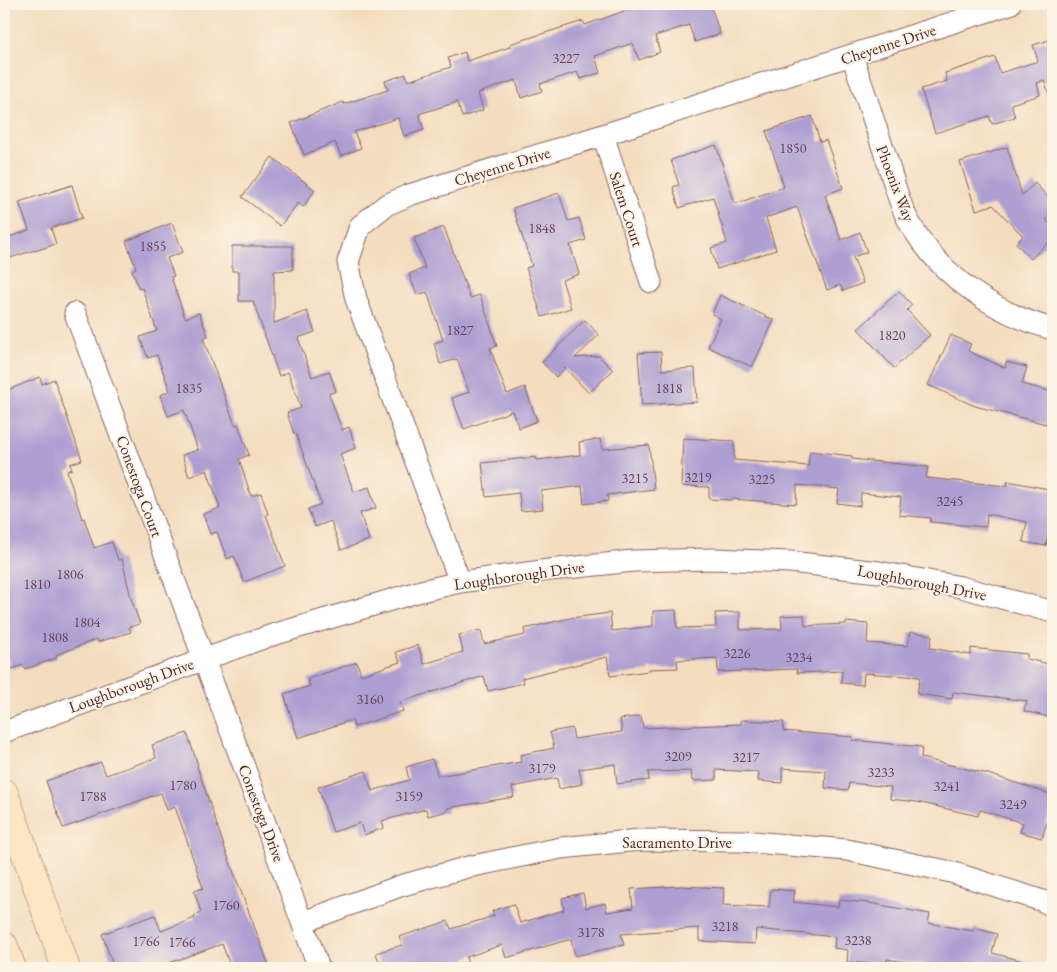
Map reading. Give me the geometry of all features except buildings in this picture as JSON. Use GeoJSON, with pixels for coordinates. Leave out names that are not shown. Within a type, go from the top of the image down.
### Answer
{"type":"FeatureCollection","features":[{"type":"Feature","properties":{"kind":"main road"},"geometry":{"type":"LineString","coordinates":[[4,793],[66,968]]}},
{"type":"Feature","properties":{"kind":"main road"},"geometry":{"type":"LineString","coordinates":[[4,946],[12,968]]}},
{"type":"Feature","properties":{"kind":"street","name":"Cheyenne Drive"},"geometry":{"type":"LineString","coordinates":[[460,582],[356,299],[348,262],[360,226],[386,205],[409,195],[852,56],[1010,4]]}},
{"type":"Feature","properties":{"kind":"street","name":"Phoenix Way"},"geometry":{"type":"LineString","coordinates":[[852,56],[901,203],[912,227],[927,248],[954,277],[978,295],[1008,313],[1053,329]]}},
{"type":"Feature","properties":{"kind":"street","name":"Salem Court"},"geometry":{"type":"LineString","coordinates":[[603,135],[651,282]]}},
{"type":"Feature","properties":{"kind":"street","name":"Conestoga Court"},"geometry":{"type":"LineString","coordinates":[[75,313],[204,658]]}},
{"type":"Feature","properties":{"kind":"street","name":"Loughborough Drive"},"geometry":{"type":"LineString","coordinates":[[4,732],[204,658],[421,591],[460,582],[549,570],[633,561],[714,559],[790,562],[879,572],[961,587],[1053,612]]}},
{"type":"Feature","properties":{"kind":"street","name":"Conestoga Drive"},"geometry":{"type":"LineString","coordinates":[[204,658],[319,968]]}},
{"type":"Feature","properties":{"kind":"street","name":"Sacramento Drive"},"geometry":{"type":"LineString","coordinates":[[303,922],[400,886],[468,867],[561,848],[638,840],[742,841],[847,850],[951,872],[1043,901],[1053,906]]}}]}
